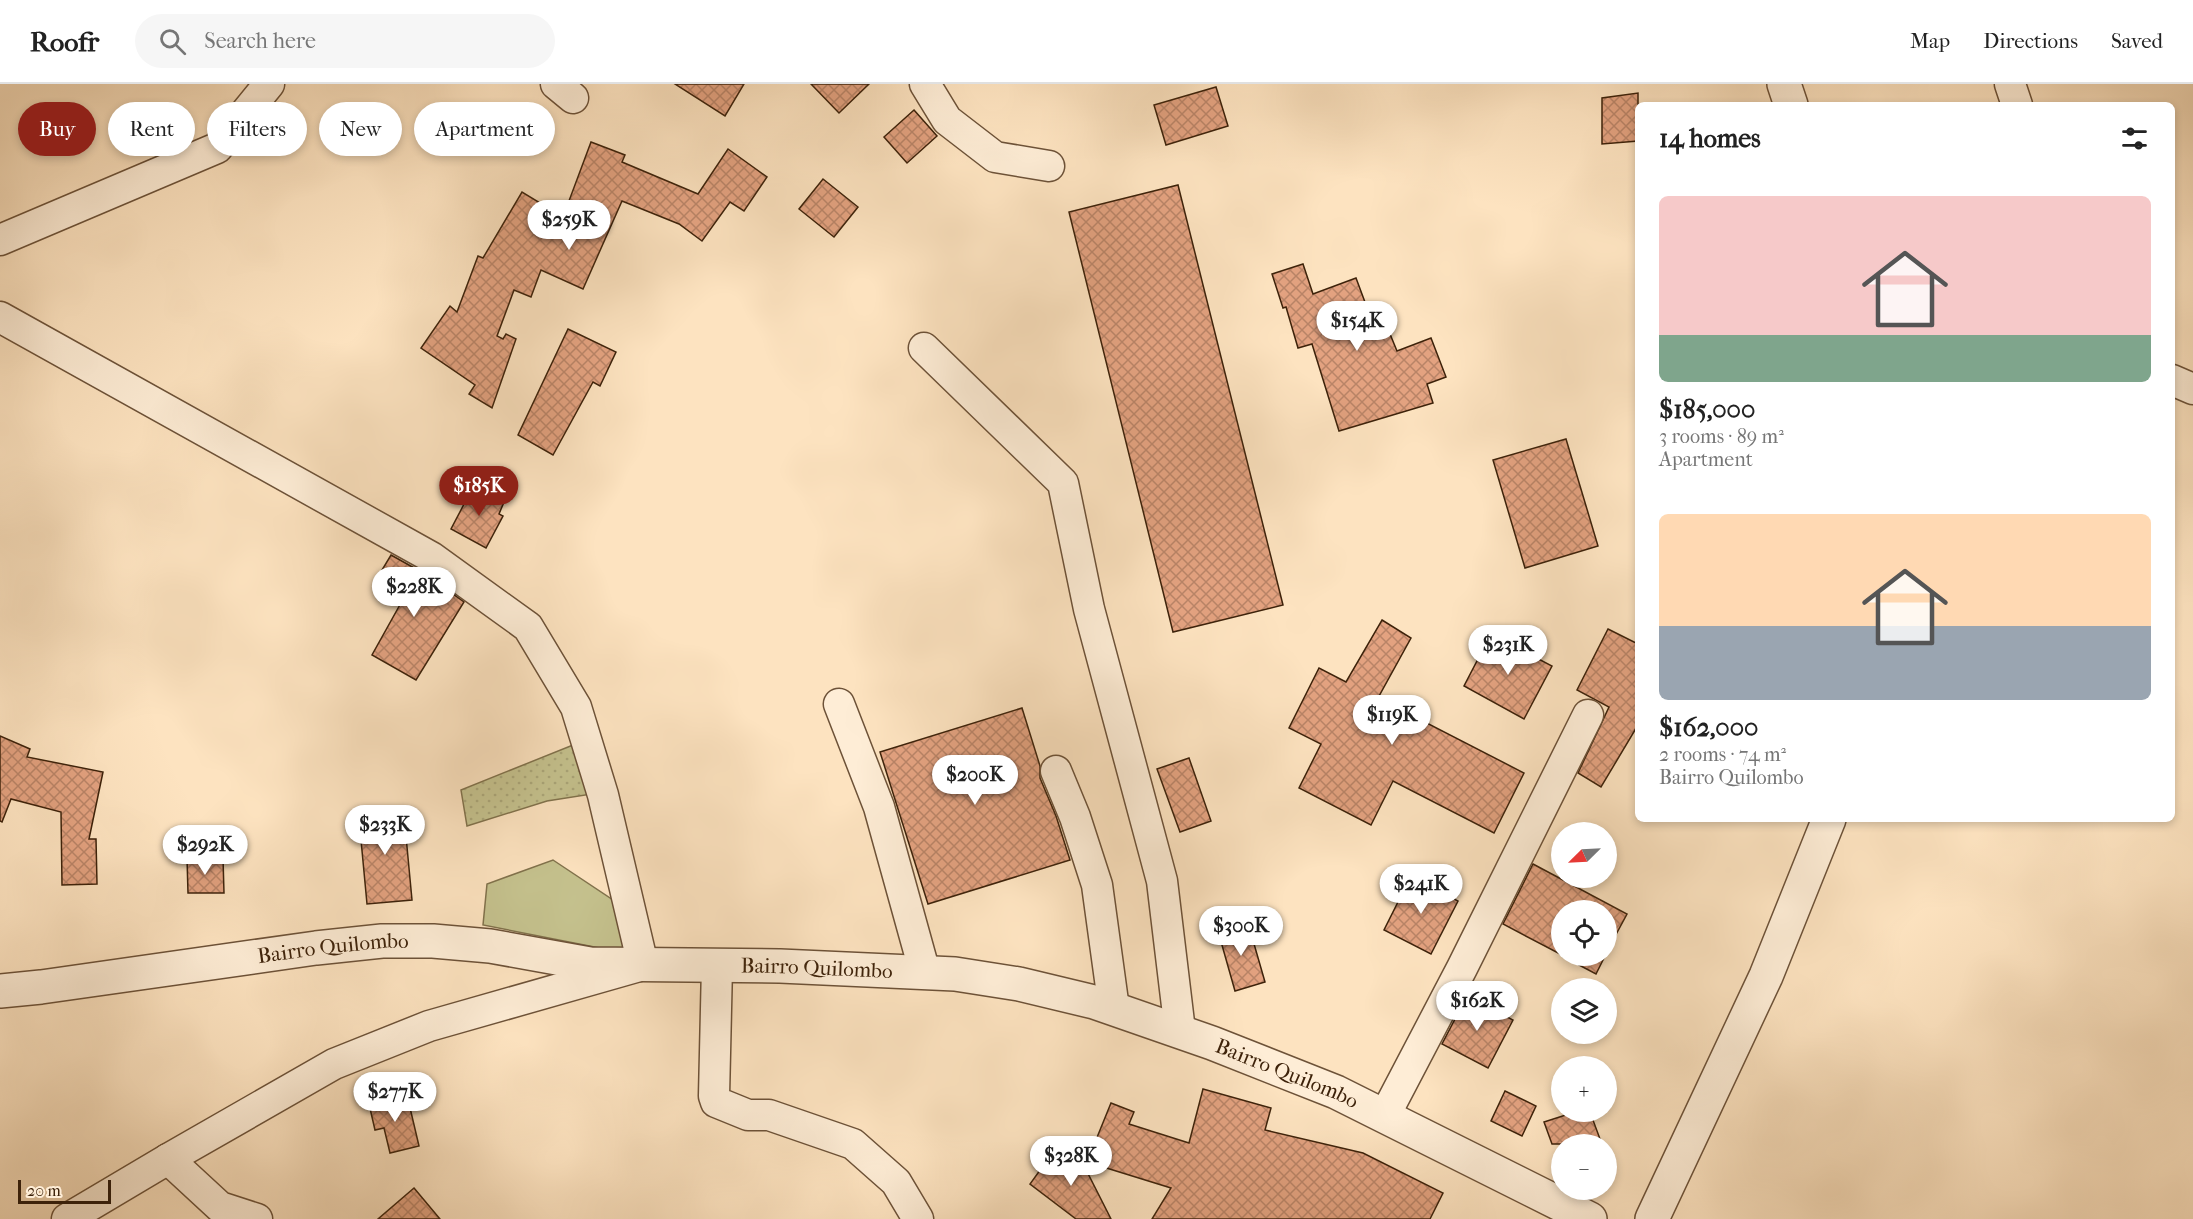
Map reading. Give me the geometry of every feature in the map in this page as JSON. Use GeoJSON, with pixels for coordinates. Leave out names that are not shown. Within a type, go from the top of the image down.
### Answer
{"type":"FeatureCollection","features":[{"type":"Feature","properties":{"kind":"street"},"geometry":{"type":"LineString","coordinates":[[0,240],[217,148],[269,84]]}},
{"type":"Feature","properties":{"kind":"street"},"geometry":{"type":"LineString","coordinates":[[925,84],[947,120],[995,157],[1049,166]]}},
{"type":"Feature","properties":{"kind":"street"},"geometry":{"type":"LineString","coordinates":[[1784,84],[1790,102]]}},
{"type":"Feature","properties":{"kind":"street"},"geometry":{"type":"LineString","coordinates":[[2010,84],[2016,102]]}},
{"type":"Feature","properties":{"kind":"street"},"geometry":{"type":"LineString","coordinates":[[0,317],[431,557],[528,627],[576,706],[603,795],[643,965],[429,1026],[334,1065],[67,1219]]}},
{"type":"Feature","properties":{"kind":"street"},"geometry":{"type":"LineString","coordinates":[[924,348],[1063,483],[1089,609],[1162,881],[1180,1031]]}},
{"type":"Feature","properties":{"kind":"street"},"geometry":{"type":"LineString","coordinates":[[2175,381],[2193,389]]}},
{"type":"Feature","properties":{"kind":"street"},"geometry":{"type":"LineString","coordinates":[[839,704],[879,807],[926,973]]}},
{"type":"Feature","properties":{"kind":"street"},"geometry":{"type":"LineString","coordinates":[[1384,1117],[1462,968],[1588,715]]}},
{"type":"Feature","properties":{"kind":"street"},"geometry":{"type":"LineString","coordinates":[[1056,771],[1075,817],[1097,885],[1114,1009]]}},
{"type":"Feature","properties":{"kind":"street"},"geometry":{"type":"LineString","coordinates":[[1652,1219],[1766,976],[1828,822]]}},
{"type":"Feature","properties":{"kind":"street","name":"Bairro Quilombo"},"geometry":{"type":"LineString","coordinates":[[0,991],[382,941],[433,941],[490,946],[570,961],[643,965],[780,966],[955,974],[1019,984],[1114,1009],[1180,1031],[1336,1092],[1590,1219]]}},
{"type":"Feature","properties":{"kind":"street"},"geometry":{"type":"LineString","coordinates":[[717,966],[714,1096],[716,1102],[748,1115],[768,1115],[854,1144],[896,1182],[918,1219]]}},
{"type":"Feature","properties":{"kind":"street"},"geometry":{"type":"LineString","coordinates":[[168,1159],[220,1207],[257,1219]]}},
{"type":"Feature","properties":{"kind":"shaded area"},"geometry":{"type":"Polygon","coordinates":[[[573,745],[592,794],[547,801],[467,826],[461,790],[573,745]]]}},
{"type":"Feature","properties":{"kind":"shaded area"},"geometry":{"type":"Polygon","coordinates":[[[553,860],[619,904],[625,953],[483,925],[487,884],[553,860]]]}},
{"type":"Feature","properties":{"kind":"building"},"geometry":{"type":"Polygon","coordinates":[[[675,84],[744,84],[725,116],[675,84]]]}},
{"type":"Feature","properties":{"kind":"building"},"geometry":{"type":"Polygon","coordinates":[[[811,84],[869,84],[839,113],[811,84]]]}},
{"type":"Feature","properties":{"kind":"building"},"geometry":{"type":"Polygon","coordinates":[[[1216,87],[1228,126],[1166,145],[1154,105],[1216,87]]]}},
{"type":"Feature","properties":{"kind":"building"},"geometry":{"type":"Polygon","coordinates":[[[1638,93],[1638,102],[1635,102],[1635,141],[1602,144],[1602,98],[1638,93]]]}},
{"type":"Feature","properties":{"kind":"building"},"geometry":{"type":"Polygon","coordinates":[[[914,110],[937,136],[907,163],[884,137],[914,110]]]}},
{"type":"Feature","properties":{"kind":"building"},"geometry":{"type":"Polygon","coordinates":[[[591,142],[625,155],[622,162],[698,194],[728,149],[767,177],[744,211],[730,202],[702,241],[679,224],[622,201],[583,289],[541,270],[531,297],[514,290],[497,336],[503,339],[506,334],[516,339],[492,408],[469,394],[475,385],[421,348],[450,306],[457,312],[478,256],[483,258],[522,192],[563,217],[591,142]]]}},
{"type":"Feature","properties":{"kind":"building"},"geometry":{"type":"Polygon","coordinates":[[[823,179],[858,207],[834,237],[799,209],[823,179]]]}},
{"type":"Feature","properties":{"kind":"building"},"geometry":{"type":"Polygon","coordinates":[[[1178,185],[1283,605],[1173,632],[1069,212],[1178,185]]]}},
{"type":"Feature","properties":{"kind":"building"},"geometry":{"type":"Polygon","coordinates":[[[1303,264],[1313,294],[1356,278],[1372,321],[1383,317],[1397,351],[1431,338],[1446,377],[1427,384],[1433,403],[1339,431],[1312,344],[1298,348],[1286,307],[1283,308],[1272,274],[1303,264]]]}},
{"type":"Feature","properties":{"kind":"building"},"geometry":{"type":"Polygon","coordinates":[[[568,329],[616,352],[600,386],[593,382],[553,455],[518,435],[568,329]]]}},
{"type":"Feature","properties":{"kind":"building"},"geometry":{"type":"Polygon","coordinates":[[[1566,439],[1598,546],[1525,568],[1493,460],[1566,439]]]}},
{"type":"Feature","properties":{"kind":"building"},"geometry":{"type":"Polygon","coordinates":[[[474,485],[504,502],[499,514],[503,516],[486,548],[451,529],[474,485]]]}},
{"type":"Feature","properties":{"kind":"building"},"geometry":{"type":"Polygon","coordinates":[[[391,555],[425,574],[464,602],[416,680],[372,655],[402,601],[392,595],[394,591],[376,580],[391,555]]]}},
{"type":"Feature","properties":{"kind":"building"},"geometry":{"type":"Polygon","coordinates":[[[1382,620],[1411,638],[1378,698],[1524,773],[1494,833],[1393,781],[1371,825],[1299,788],[1321,744],[1289,728],[1319,668],[1346,682],[1382,620]]]}},
{"type":"Feature","properties":{"kind":"building"},"geometry":{"type":"Polygon","coordinates":[[[1608,629],[1635,642],[1635,730],[1601,787],[1578,773],[1609,707],[1577,690],[1608,629]]]}},
{"type":"Feature","properties":{"kind":"building"},"geometry":{"type":"Polygon","coordinates":[[[1491,634],[1552,666],[1524,719],[1464,686],[1491,634]]]}},
{"type":"Feature","properties":{"kind":"building"},"geometry":{"type":"Polygon","coordinates":[[[1022,708],[1040,766],[1040,778],[1056,816],[1070,860],[928,904],[880,752],[1022,708]]]}},
{"type":"Feature","properties":{"kind":"building"},"geometry":{"type":"Polygon","coordinates":[[[0,736],[30,749],[27,757],[103,772],[89,839],[96,839],[97,884],[62,885],[61,812],[11,799],[2,822],[0,821],[0,736]]]}},
{"type":"Feature","properties":{"kind":"building"},"geometry":{"type":"Polygon","coordinates":[[[1189,758],[1211,821],[1180,832],[1157,769],[1189,758]]]}},
{"type":"Feature","properties":{"kind":"building"},"geometry":{"type":"Polygon","coordinates":[[[386,806],[387,816],[404,815],[412,900],[367,904],[358,808],[386,806]]]}},
{"type":"Feature","properties":{"kind":"building"},"geometry":{"type":"Polygon","coordinates":[[[187,858],[223,858],[224,893],[188,893],[187,858]]]}},
{"type":"Feature","properties":{"kind":"building"},"geometry":{"type":"Polygon","coordinates":[[[1533,864],[1551,874],[1551,888],[1578,888],[1601,900],[1551,900],[1551,949],[1503,924],[1533,864]]]}},
{"type":"Feature","properties":{"kind":"building"},"geometry":{"type":"Polygon","coordinates":[[[1411,876],[1458,901],[1431,954],[1384,930],[1411,876]]]}},
{"type":"Feature","properties":{"kind":"building"},"geometry":{"type":"Polygon","coordinates":[[[1617,909],[1627,914],[1617,933],[1617,909]]]}},
{"type":"Feature","properties":{"kind":"building"},"geometry":{"type":"Polygon","coordinates":[[[1248,923],[1265,982],[1235,991],[1218,931],[1248,923]]]}},
{"type":"Feature","properties":{"kind":"building"},"geometry":{"type":"Polygon","coordinates":[[[1581,966],[1600,966],[1596,974],[1581,966]]]}},
{"type":"Feature","properties":{"kind":"building"},"geometry":{"type":"Polygon","coordinates":[[[1467,996],[1513,1020],[1488,1068],[1442,1044],[1467,996]]]}},
{"type":"Feature","properties":{"kind":"building"},"geometry":{"type":"Polygon","coordinates":[[[1203,1089],[1271,1108],[1265,1130],[1363,1153],[1443,1193],[1430,1219],[1152,1219],[1171,1188],[1087,1162],[1111,1103],[1134,1112],[1129,1124],[1189,1143],[1203,1089]]]}},
{"type":"Feature","properties":{"kind":"building"},"geometry":{"type":"Polygon","coordinates":[[[1505,1091],[1536,1106],[1522,1136],[1491,1121],[1505,1091]]]}},
{"type":"Feature","properties":{"kind":"building"},"geometry":{"type":"Polygon","coordinates":[[[407,1095],[419,1146],[390,1153],[384,1128],[375,1130],[369,1104],[407,1095]]]}},
{"type":"Feature","properties":{"kind":"building"},"geometry":{"type":"Polygon","coordinates":[[[1551,1120],[1551,1122],[1594,1122],[1598,1134],[1551,1134],[1551,1141],[1544,1122],[1551,1120]]]}},
{"type":"Feature","properties":{"kind":"building"},"geometry":{"type":"Polygon","coordinates":[[[1072,1142],[1111,1219],[1076,1219],[1030,1184],[1048,1159],[1055,1164],[1072,1142]]]}},
{"type":"Feature","properties":{"kind":"building"},"geometry":{"type":"Polygon","coordinates":[[[414,1188],[440,1219],[378,1219],[414,1188]]]}}]}
